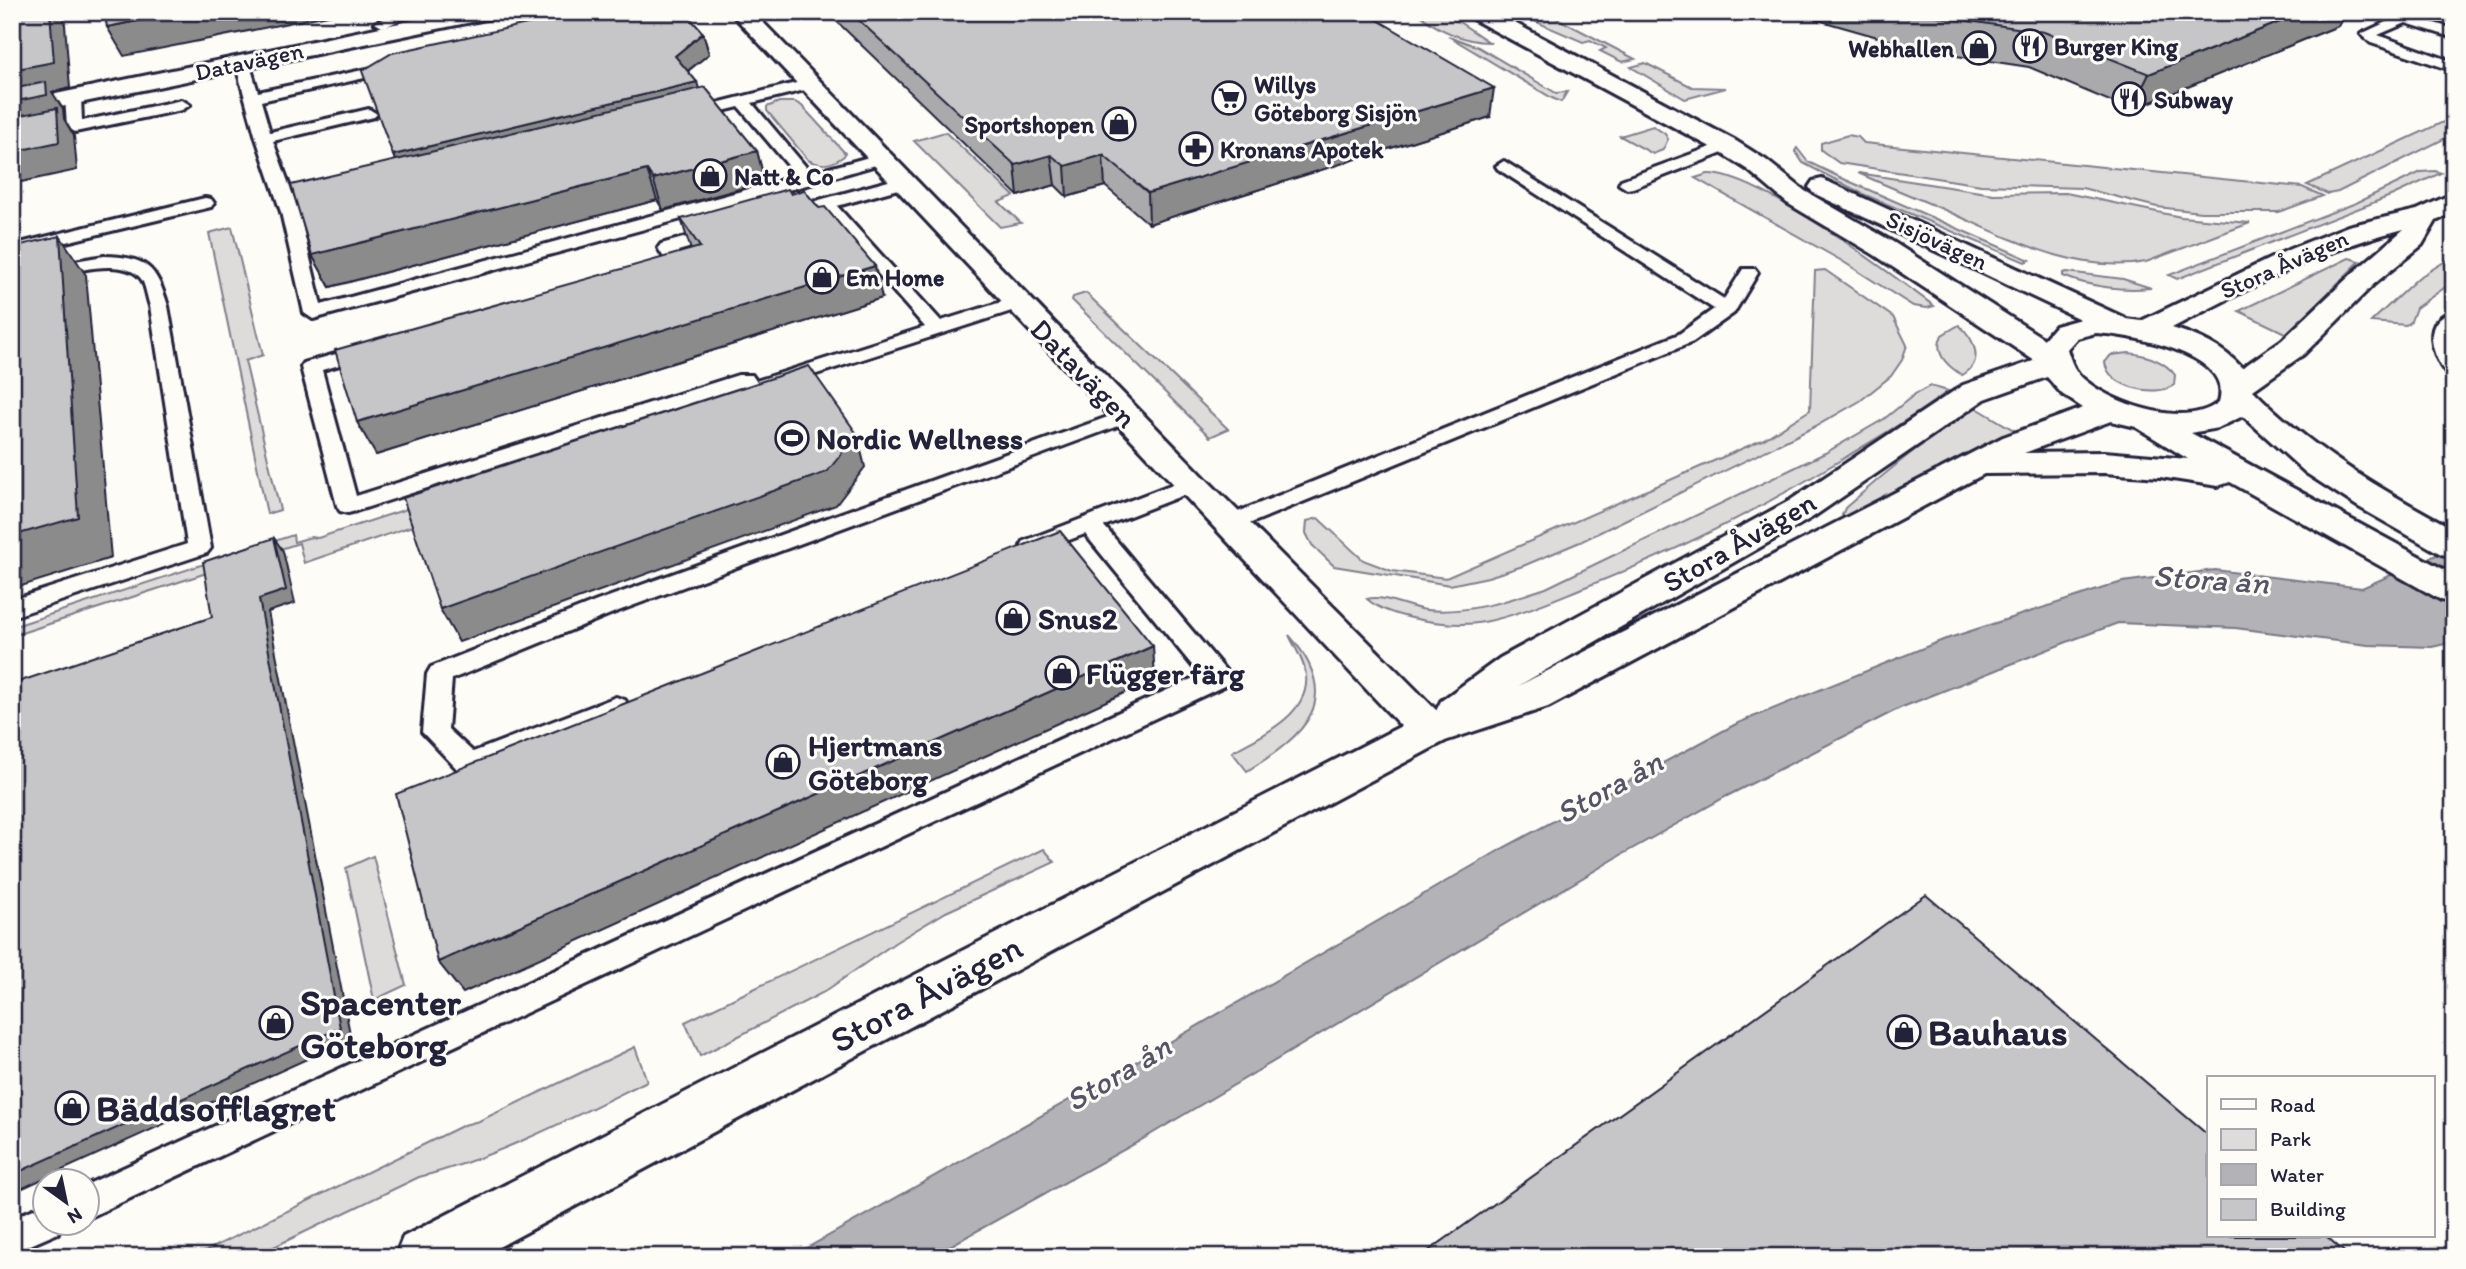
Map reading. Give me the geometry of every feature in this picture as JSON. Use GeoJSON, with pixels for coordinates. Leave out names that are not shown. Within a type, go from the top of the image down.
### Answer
{"type":"FeatureCollection","features":[{"type":"Feature","properties":{"kind":"street","name":"Datavägen"},"geometry":{"type":"LineString","coordinates":[[12,110],[242,62],[382,23],[486,12]]}},
{"type":"Feature","properties":{"kind":"street","name":"Datavägen"},"geometry":{"type":"LineString","coordinates":[[741,12],[1017,303],[1430,730]]}},
{"type":"Feature","properties":{"kind":"street","name":"Sisjövägen"},"geometry":{"type":"LineString","coordinates":[[1477,12],[1727,146],[1757,165],[1796,197],[1883,248],[2053,361]]}},
{"type":"Feature","properties":{"kind":"street","name":"Sisjövägen"},"geometry":{"type":"LineString","coordinates":[[1757,165],[1825,188],[2114,324]]}},
{"type":"Feature","properties":{"kind":"street","name":"Stora Åvägen"},"geometry":{"type":"LineString","coordinates":[[2148,329],[2199,302],[2358,232],[2426,216],[2454,201]]}},
{"type":"Feature","properties":{"kind":"street","name":"Stora Åvägen"},"geometry":{"type":"LineString","coordinates":[[433,1254],[1430,730],[1514,668],[1801,509],[1974,392],[2053,361],[2069,383],[2126,414],[2182,424],[2216,418],[2228,412],[2235,404],[2237,391],[2293,347],[2364,278],[2412,239],[2426,216]]}},
{"type":"Feature","properties":{"kind":"street"},"geometry":{"type":"LineString","coordinates":[[2053,361],[2051,348],[2066,332],[2078,327],[2114,324],[2148,329],[2189,344],[2206,354],[2231,376],[2237,391],[2318,465],[2369,498],[2451,544]]}},
{"type":"Feature","properties":{"kind":"street"},"geometry":{"type":"LineString","coordinates":[[2126,414],[2454,592]]}},
{"type":"Feature","properties":{"kind":"street","name":"Stora Åvägen"},"geometry":{"type":"LineString","coordinates":[[1430,730],[1534,696],[2015,444],[2126,414]]}},
{"type":"Feature","properties":{"kind":"street","name":"Stora Åvägen"},"geometry":{"type":"LineString","coordinates":[[1973,466],[2114,460],[2173,466],[2254,482]]}},
{"type":"Feature","properties":{"kind":"lane"},"geometry":{"type":"LineString","coordinates":[[382,23],[410,12]]}},
{"type":"Feature","properties":{"kind":"lane"},"geometry":{"type":"LineString","coordinates":[[2420,12],[2368,34],[2376,40],[2454,67]]}},
{"type":"Feature","properties":{"kind":"lane"},"geometry":{"type":"LineString","coordinates":[[2405,19],[2454,34]]}},
{"type":"Feature","properties":{"kind":"lane"},"geometry":{"type":"LineString","coordinates":[[242,62],[264,138],[297,210],[313,313],[880,159]]}},
{"type":"Feature","properties":{"kind":"lane"},"geometry":{"type":"LineString","coordinates":[[253,99],[416,63]]}},
{"type":"Feature","properties":{"kind":"lane"},"geometry":{"type":"LineString","coordinates":[[679,116],[808,85]]}},
{"type":"Feature","properties":{"kind":"lane"},"geometry":{"type":"LineString","coordinates":[[73,97],[69,129],[182,105]]}},
{"type":"Feature","properties":{"kind":"lane"},"geometry":{"type":"LineString","coordinates":[[742,101],[808,179]]}},
{"type":"Feature","properties":{"kind":"lane"},"geometry":{"type":"LineString","coordinates":[[264,138],[369,114]]}},
{"type":"Feature","properties":{"kind":"lane"},"geometry":{"type":"LineString","coordinates":[[1627,184],[1727,146]]}},
{"type":"Feature","properties":{"kind":"lane"},"geometry":{"type":"LineString","coordinates":[[1504,166],[1727,309]]}},
{"type":"Feature","properties":{"kind":"lane"},"geometry":{"type":"LineString","coordinates":[[772,218],[903,182]]}},
{"type":"Feature","properties":{"kind":"lane"},"geometry":{"type":"LineString","coordinates":[[12,250],[205,203]]}},
{"type":"Feature","properties":{"kind":"lane"},"geometry":{"type":"LineString","coordinates":[[825,204],[937,329]]}},
{"type":"Feature","properties":{"kind":"lane"},"geometry":{"type":"LineString","coordinates":[[638,275],[677,264],[667,248],[733,229]]}},
{"type":"Feature","properties":{"kind":"lane"},"geometry":{"type":"LineString","coordinates":[[12,283],[113,260],[138,266],[149,275],[159,306],[199,548],[12,609]]}},
{"type":"Feature","properties":{"kind":"lane"},"geometry":{"type":"LineString","coordinates":[[1231,523],[1686,338],[1727,309],[1749,273]]}},
{"type":"Feature","properties":{"kind":"lane"},"geometry":{"type":"LineString","coordinates":[[389,345],[311,367],[348,506],[745,379],[751,389],[1017,303]]}},
{"type":"Feature","properties":{"kind":"lane"},"geometry":{"type":"LineString","coordinates":[[2454,317],[2442,328],[2441,341],[2443,357],[2454,371]]}},
{"type":"Feature","properties":{"kind":"lane"},"geometry":{"type":"LineString","coordinates":[[636,699],[469,765],[435,732],[440,674],[605,607],[1127,416]]}},
{"type":"Feature","properties":{"kind":"lane"},"geometry":{"type":"LineString","coordinates":[[1014,553],[1191,484]]}},
{"type":"Feature","properties":{"kind":"lane"},"geometry":{"type":"LineString","coordinates":[[102,1195],[1217,678],[1089,524]]}},
{"type":"Feature","properties":{"kind":"lane"},"geometry":{"type":"LineString","coordinates":[[12,1236],[32,1227]]}},
{"type":"Feature","properties":{"kind":"green space"},"geometry":{"type":"Polygon","coordinates":[[[1417,12],[1444,12],[1489,42],[1470,40],[1450,33],[1417,12]]]}},
{"type":"Feature","properties":{"kind":"green space"},"geometry":{"type":"Polygon","coordinates":[[[1513,12],[1545,12],[1635,59],[1622,62],[1600,51],[1606,48],[1590,40],[1583,42],[1513,12]]]}},
{"type":"Feature","properties":{"kind":"green space"},"geometry":{"type":"Polygon","coordinates":[[[1448,36],[1478,47],[1556,93],[1567,92],[1561,102],[1552,98],[1448,36]]]}},
{"type":"Feature","properties":{"kind":"green space"},"geometry":{"type":"Polygon","coordinates":[[[1645,63],[1692,87],[1726,88],[1685,99],[1631,67],[1645,63]]]}},
{"type":"Feature","properties":{"kind":"green space"},"geometry":{"type":"Polygon","coordinates":[[[779,102],[795,102],[802,106],[845,153],[844,156],[826,164],[808,160],[767,111],[767,107],[779,102]]]}},
{"type":"Feature","properties":{"kind":"green space"},"geometry":{"type":"Polygon","coordinates":[[[2454,117],[2454,134],[2338,192],[2328,194],[2307,185],[2454,117]]]}},
{"type":"Feature","properties":{"kind":"green space"},"geometry":{"type":"Polygon","coordinates":[[[1653,126],[1668,139],[1663,150],[1653,154],[1620,136],[1653,126]]]}},
{"type":"Feature","properties":{"kind":"green space"},"geometry":{"type":"Polygon","coordinates":[[[945,132],[1014,196],[999,202],[1021,223],[1000,227],[914,141],[945,132]]]}},
{"type":"Feature","properties":{"kind":"green space"},"geometry":{"type":"Polygon","coordinates":[[[1848,135],[1858,137],[1864,143],[2302,187],[2323,196],[2279,212],[2201,212],[2157,207],[2082,188],[1981,185],[1839,163],[1821,150],[1821,143],[1848,135]]]}},
{"type":"Feature","properties":{"kind":"green space"},"geometry":{"type":"Polygon","coordinates":[[[1797,148],[1808,162],[2030,260],[2025,262],[1863,194],[1803,163],[1795,151],[1797,148]]]}},
{"type":"Feature","properties":{"kind":"green space"},"geometry":{"type":"Polygon","coordinates":[[[2421,172],[2441,173],[2393,195],[2177,279],[2169,275],[2356,203],[2421,172]]]}},
{"type":"Feature","properties":{"kind":"green space"},"geometry":{"type":"Polygon","coordinates":[[[1858,173],[1993,194],[2066,193],[2181,217],[2250,223],[2146,262],[2120,265],[2094,263],[2018,242],[1858,173]]]}},
{"type":"Feature","properties":{"kind":"green space"},"geometry":{"type":"Polygon","coordinates":[[[1708,174],[1730,178],[1790,206],[1934,306],[1913,306],[1842,261],[1695,178],[1708,174]]]}},
{"type":"Feature","properties":{"kind":"green space"},"geometry":{"type":"Polygon","coordinates":[[[232,227],[263,355],[245,361],[280,510],[267,514],[209,233],[232,227]]]}},
{"type":"Feature","properties":{"kind":"green space"},"geometry":{"type":"Polygon","coordinates":[[[2454,256],[2454,281],[2416,308],[2411,321],[2406,325],[2371,322],[2418,278],[2454,256]]]}},
{"type":"Feature","properties":{"kind":"green space"},"geometry":{"type":"Polygon","coordinates":[[[2349,258],[2360,261],[2287,334],[2239,311],[2349,258]]]}},
{"type":"Feature","properties":{"kind":"green space"},"geometry":{"type":"Polygon","coordinates":[[[1825,270],[1893,317],[1907,345],[1902,360],[1891,376],[1860,401],[1818,425],[1580,542],[1523,566],[1488,577],[1450,585],[1334,566],[1312,545],[1306,533],[1307,521],[1318,518],[1363,560],[1392,571],[1446,578],[1764,439],[1810,410],[1815,271],[1825,270]]]}},
{"type":"Feature","properties":{"kind":"green space"},"geometry":{"type":"Polygon","coordinates":[[[2063,273],[2123,279],[2151,288],[2095,285],[2063,276],[2063,273]]]}},
{"type":"Feature","properties":{"kind":"green space"},"geometry":{"type":"Polygon","coordinates":[[[1086,293],[1228,429],[1210,437],[1072,300],[1073,297],[1086,293]]]}},
{"type":"Feature","properties":{"kind":"green space"},"geometry":{"type":"Polygon","coordinates":[[[1959,325],[1969,337],[1975,351],[1973,364],[1962,375],[1947,363],[1939,348],[1942,335],[1959,325]]]}},
{"type":"Feature","properties":{"kind":"green space"},"geometry":{"type":"Polygon","coordinates":[[[2129,353],[2149,357],[2166,366],[2175,375],[2174,385],[2166,389],[2145,390],[2123,384],[2114,378],[2105,362],[2111,355],[2129,353]]]}},
{"type":"Feature","properties":{"kind":"green space"},"geometry":{"type":"Polygon","coordinates":[[[1930,386],[1948,391],[1898,426],[1783,494],[1652,559],[1535,607],[1484,622],[1457,624],[1406,617],[1377,606],[1367,599],[1381,598],[1419,609],[1442,611],[1502,602],[1546,588],[1825,453],[1884,419],[1915,394],[1930,386]]]}},
{"type":"Feature","properties":{"kind":"green space"},"geometry":{"type":"Polygon","coordinates":[[[755,395],[421,523],[304,563],[299,543],[12,636],[12,627],[293,535],[294,542],[311,537],[318,538],[755,395]]]}},
{"type":"Feature","properties":{"kind":"green space"},"geometry":{"type":"Polygon","coordinates":[[[1975,407],[2017,432],[1847,518],[1842,515],[1845,508],[1892,468],[1975,407]]]}},
{"type":"Feature","properties":{"kind":"green space"},"geometry":{"type":"Polygon","coordinates":[[[1289,635],[1306,658],[1314,678],[1316,697],[1311,713],[1301,729],[1286,744],[1247,771],[1232,752],[1281,723],[1300,702],[1305,690],[1304,666],[1289,635]]]}},
{"type":"Feature","properties":{"kind":"green space"},"geometry":{"type":"Polygon","coordinates":[[[1044,849],[1055,862],[946,912],[896,942],[824,992],[700,1056],[685,1022],[1044,849]]]}},
{"type":"Feature","properties":{"kind":"green space"},"geometry":{"type":"Polygon","coordinates":[[[373,856],[406,985],[374,1000],[346,868],[373,856]]]}},
{"type":"Feature","properties":{"kind":"green space"},"geometry":{"type":"Polygon","coordinates":[[[635,1047],[647,1081],[564,1122],[476,1159],[419,1177],[253,1257],[193,1257],[464,1125],[479,1121],[635,1047]]]}},
{"type":"Feature","properties":{"kind":"water","name":"Stora ån"},"geometry":{"type":"Polygon","coordinates":[[[2454,547],[2454,642],[2432,647],[2368,645],[2235,628],[2118,623],[2072,640],[1900,708],[1727,796],[1621,855],[1138,1142],[930,1257],[791,1257],[1101,1082],[1505,847],[1738,723],[1943,640],[2122,582],[2215,570],[2362,588],[2454,547]]]}},
{"type":"Feature","properties":{"kind":"building"},"geometry":{"type":"Polygon","coordinates":[[[12,12],[50,12],[54,62],[12,70],[12,12]]]}},
{"type":"Feature","properties":{"kind":"building"},"geometry":{"type":"Polygon","coordinates":[[[104,12],[182,12],[107,27],[104,12]]]}},
{"type":"Feature","properties":{"kind":"building"},"geometry":{"type":"Polygon","coordinates":[[[583,12],[685,12],[703,33],[675,56],[697,82],[393,155],[362,71],[392,53],[583,12]]]}},
{"type":"Feature","properties":{"kind":"building"},"geometry":{"type":"Polygon","coordinates":[[[850,12],[1364,12],[1494,88],[1148,193],[1103,155],[1065,166],[1051,155],[1015,165],[850,12]]]}},
{"type":"Feature","properties":{"kind":"building"},"geometry":{"type":"Polygon","coordinates":[[[1925,12],[2305,12],[2149,74],[2044,32],[1942,17],[1925,12]]]}},
{"type":"Feature","properties":{"kind":"building"},"geometry":{"type":"Polygon","coordinates":[[[46,82],[47,95],[12,102],[12,89],[46,82]]]}},
{"type":"Feature","properties":{"kind":"building"},"geometry":{"type":"Polygon","coordinates":[[[705,87],[757,151],[653,179],[647,170],[312,255],[291,185],[705,87]]]}},
{"type":"Feature","properties":{"kind":"building"},"geometry":{"type":"Polygon","coordinates":[[[57,108],[59,142],[12,152],[12,117],[57,108]]]}},
{"type":"Feature","properties":{"kind":"building"},"geometry":{"type":"Polygon","coordinates":[[[788,189],[791,194],[804,190],[819,208],[825,207],[875,266],[357,422],[335,350],[700,247],[681,219],[788,189]]]}},
{"type":"Feature","properties":{"kind":"building"},"geometry":{"type":"Polygon","coordinates":[[[60,236],[78,517],[12,536],[12,247],[60,236]]]}},
{"type":"Feature","properties":{"kind":"building"},"geometry":{"type":"Polygon","coordinates":[[[809,366],[857,434],[827,472],[440,609],[403,498],[809,366]]]}},
{"type":"Feature","properties":{"kind":"building"},"geometry":{"type":"Polygon","coordinates":[[[1060,531],[1153,646],[438,962],[396,794],[1060,531]]]}},
{"type":"Feature","properties":{"kind":"building"},"geometry":{"type":"Polygon","coordinates":[[[274,538],[286,590],[259,599],[340,1028],[12,1175],[12,684],[212,617],[203,562],[274,538]]]}},
{"type":"Feature","properties":{"kind":"building","name":"Bauhaus"},"geometry":{"type":"Polygon","coordinates":[[[1926,895],[2207,1134],[2207,1238],[2328,1238],[2350,1257],[1420,1257],[1926,895]]]}},
{"type":"Feature","properties":{"kind":"place","name":"Burger King"},"geometry":{"type":"Point","coordinates":[2030,46]}},
{"type":"Feature","properties":{"kind":"place","name":"Webhallen"},"geometry":{"type":"Point","coordinates":[1979,48]}},
{"type":"Feature","properties":{"kind":"place","name":"Willys Göteborg Sisjön"},"geometry":{"type":"Point","coordinates":[1229,98]}},
{"type":"Feature","properties":{"kind":"place","name":"Subway"},"geometry":{"type":"Point","coordinates":[2129,99]}},
{"type":"Feature","properties":{"kind":"place","name":"Sportshopen"},"geometry":{"type":"Point","coordinates":[1119,124]}},
{"type":"Feature","properties":{"kind":"place","name":"Kronans Apotek"},"geometry":{"type":"Point","coordinates":[1196,149]}},
{"type":"Feature","properties":{"kind":"place","name":"Natt & Co"},"geometry":{"type":"Point","coordinates":[710,176]}},
{"type":"Feature","properties":{"kind":"place","name":"Em Home"},"geometry":{"type":"Point","coordinates":[822,277]}},
{"type":"Feature","properties":{"kind":"place","name":"Nordic Wellness"},"geometry":{"type":"Point","coordinates":[792,438]}},
{"type":"Feature","properties":{"kind":"place","name":"Snus2"},"geometry":{"type":"Point","coordinates":[1013,618]}},
{"type":"Feature","properties":{"kind":"place","name":"Flügger färg"},"geometry":{"type":"Point","coordinates":[1062,673]}},
{"type":"Feature","properties":{"kind":"place","name":"Hjertmans Göteborg"},"geometry":{"type":"Point","coordinates":[783,762]}},
{"type":"Feature","properties":{"kind":"place","name":"Spacenter Göteborg"},"geometry":{"type":"Point","coordinates":[276,1023]}},
{"type":"Feature","properties":{"kind":"place","name":"Bauhaus"},"geometry":{"type":"Point","coordinates":[1904,1032]}},
{"type":"Feature","properties":{"kind":"place","name":"Bäddsofflagret"},"geometry":{"type":"Point","coordinates":[72,1108]}}]}
